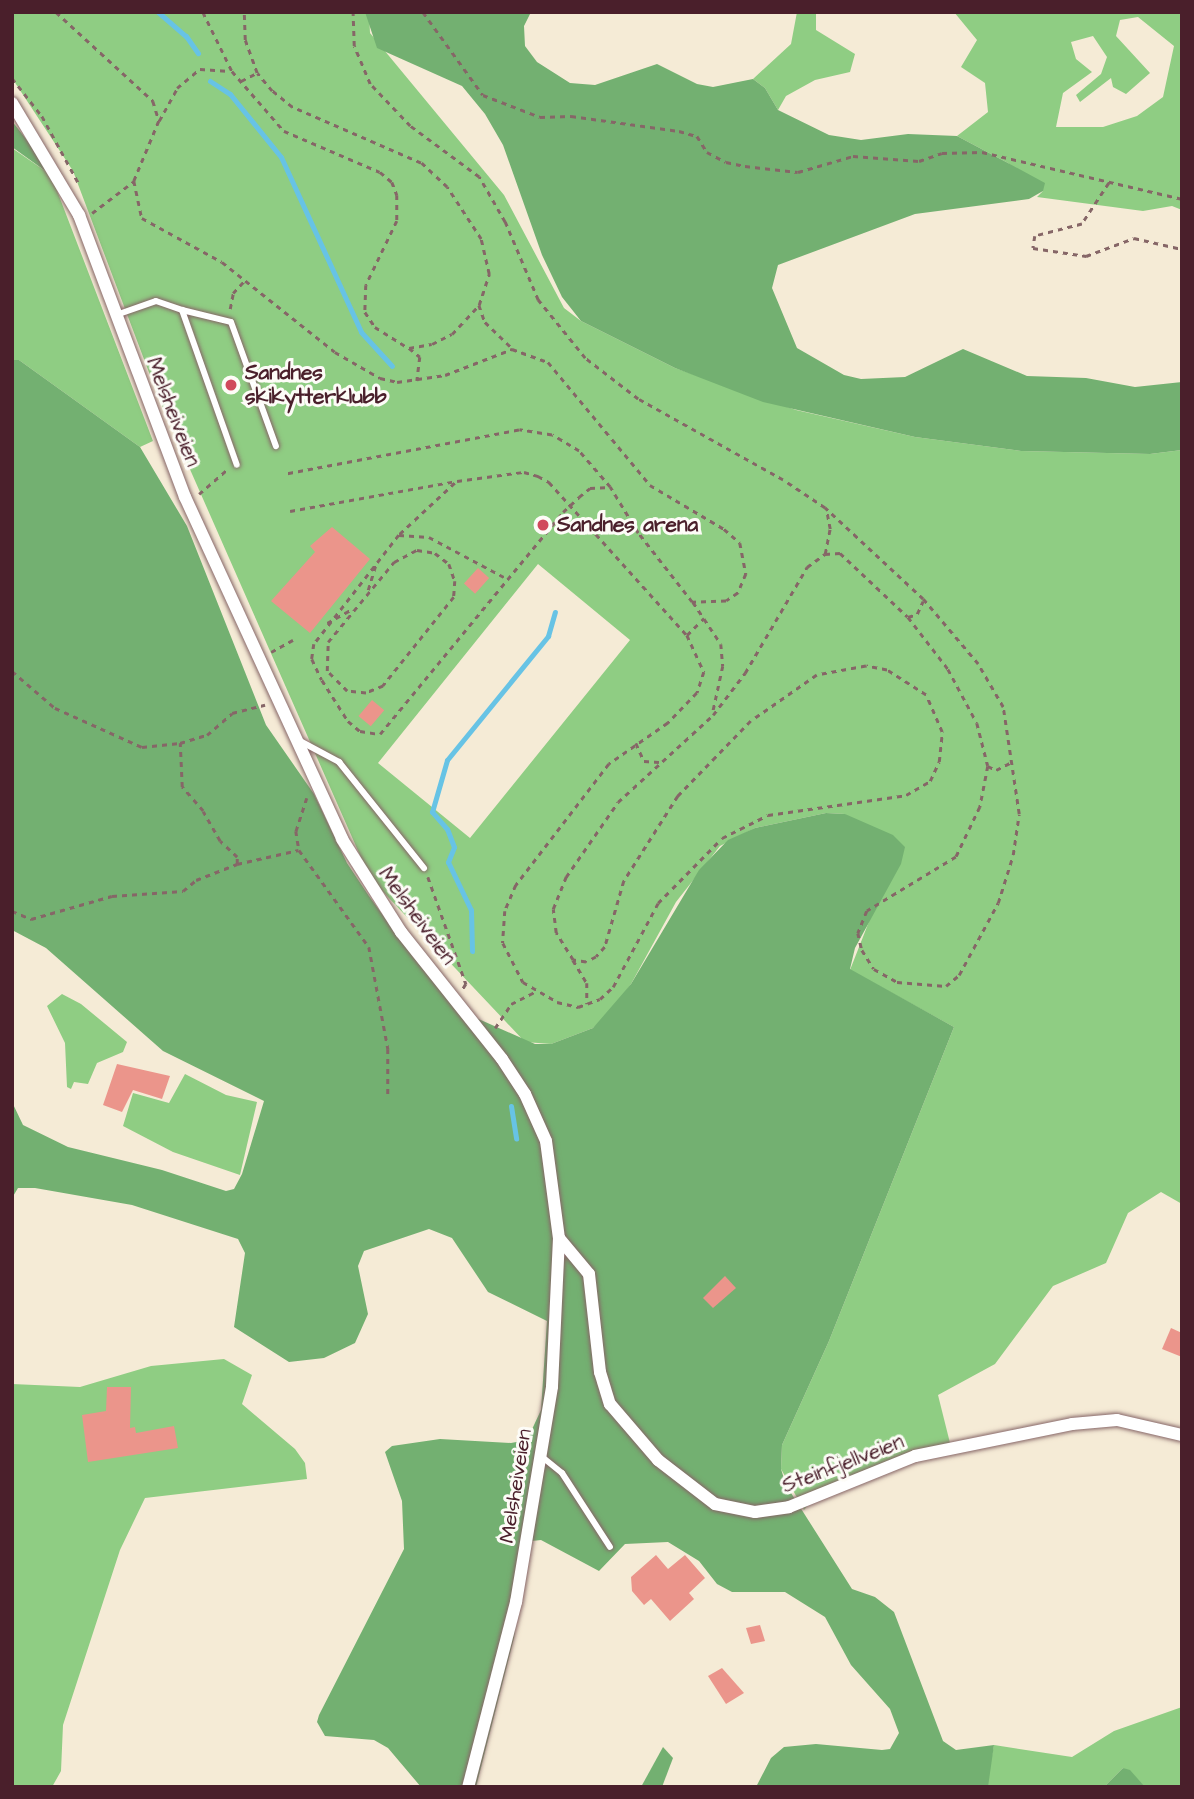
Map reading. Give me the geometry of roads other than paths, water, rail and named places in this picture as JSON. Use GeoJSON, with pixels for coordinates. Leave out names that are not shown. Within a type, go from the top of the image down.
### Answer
{"type":"FeatureCollection","features":[{"type":"Feature","properties":{"kind":"street","name":"Melsheiveien"},"geometry":{"type":"LineString","coordinates":[[12,103],[67,191],[185,497],[276,702],[298,740],[315,782],[376,897],[489,1040],[525,1094],[546,1141],[559,1238],[552,1387],[502,1667],[468,1787]]}},
{"type":"Feature","properties":{"kind":"street","name":"Steinfjellveien"},"geometry":{"type":"LineString","coordinates":[[559,1238],[589,1274],[600,1372],[610,1404],[658,1460],[715,1504],[755,1512],[789,1507],[915,1456],[1072,1424],[1117,1420],[1182,1435]]}},
{"type":"Feature","properties":{"kind":"lane"},"geometry":{"type":"LineString","coordinates":[[116,315],[156,301],[182,310],[228,319],[276,446]]}},
{"type":"Feature","properties":{"kind":"lane"},"geometry":{"type":"LineString","coordinates":[[182,310],[237,465]]}},
{"type":"Feature","properties":{"kind":"lane"},"geometry":{"type":"LineString","coordinates":[[298,740],[338,762],[424,867]]}},
{"type":"Feature","properties":{"kind":"lane"},"geometry":{"type":"LineString","coordinates":[[541,1456],[562,1473],[610,1547]]}},
{"type":"Feature","properties":{"kind":"waterway"},"geometry":{"type":"LineString","coordinates":[[158,12],[186,36],[198,53]]}},
{"type":"Feature","properties":{"kind":"waterway"},"geometry":{"type":"LineString","coordinates":[[210,81],[230,94],[281,157],[361,332],[392,366]]}},
{"type":"Feature","properties":{"kind":"waterway"},"geometry":{"type":"LineString","coordinates":[[472,951],[471,910],[448,862],[454,847],[447,829],[432,812],[447,760],[548,636],[555,612]]}},
{"type":"Feature","properties":{"kind":"waterway"},"geometry":{"type":"LineString","coordinates":[[511,1106],[516,1139]]}},
{"type":"Feature","properties":{"kind":"place","name":"Sandnes skikytterklubb"},"geometry":{"type":"Point","coordinates":[231,385]}},
{"type":"Feature","properties":{"kind":"place","name":"Sandnes arena"},"geometry":{"type":"Point","coordinates":[543,525]}}]}
